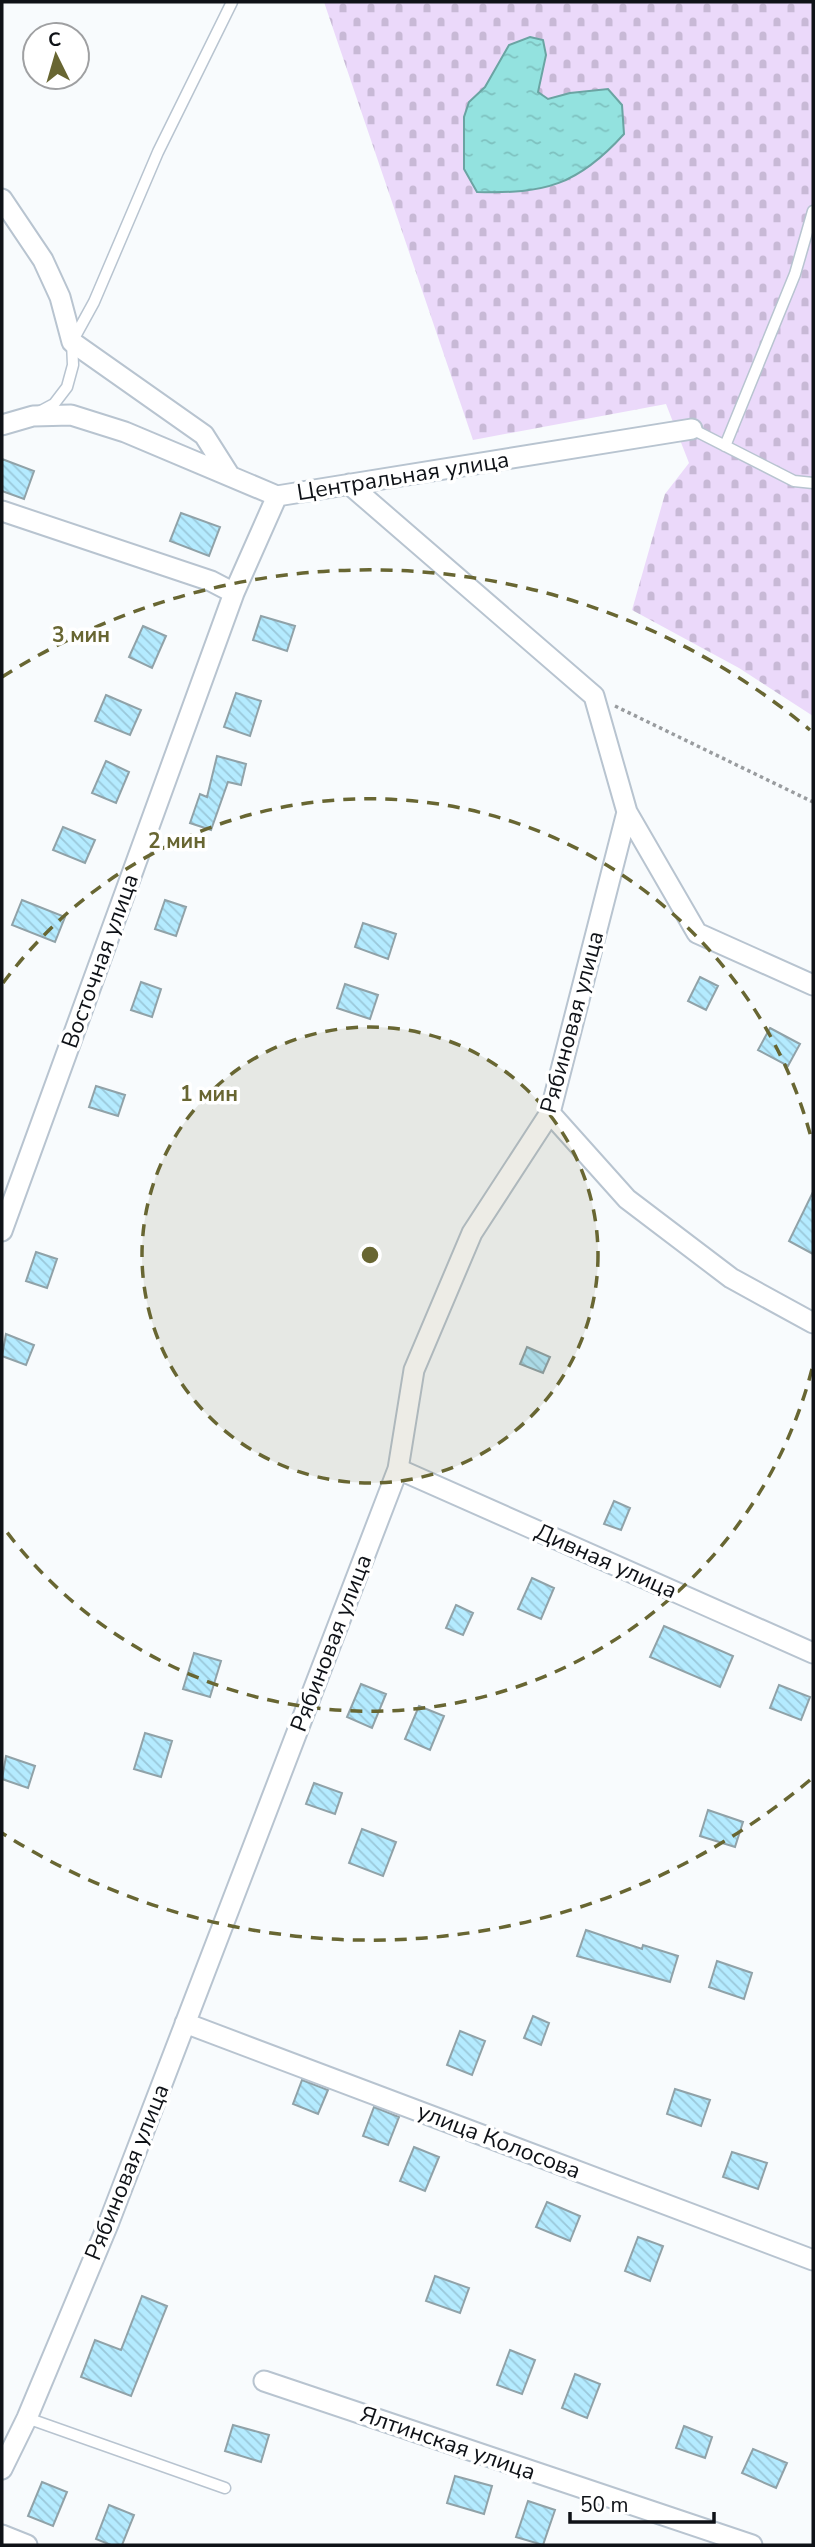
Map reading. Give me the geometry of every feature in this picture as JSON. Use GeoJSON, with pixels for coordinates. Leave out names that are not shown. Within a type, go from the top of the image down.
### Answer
{"type":"FeatureCollection","features":[{"type":"Feature","properties":{"kind":"street"},"geometry":{"type":"LineString","coordinates":[[2,199],[43,260],[60,297],[72,342],[205,435],[230,476]]}},
{"type":"Feature","properties":{"kind":"street","name":"Центральная улица"},"geometry":{"type":"LineString","coordinates":[[2,425],[33,416],[71,415],[125,432],[277,496],[692,429]]}},
{"type":"Feature","properties":{"kind":"street"},"geometry":{"type":"LineString","coordinates":[[349,484],[594,696],[627,812],[697,933],[813,985]]}},
{"type":"Feature","properties":{"kind":"street","name":"Восточная улица"},"geometry":{"type":"LineString","coordinates":[[2,1231],[234,593],[277,496]]}},
{"type":"Feature","properties":{"kind":"street"},"geometry":{"type":"LineString","coordinates":[[2,511],[211,581],[234,593]]}},
{"type":"Feature","properties":{"kind":"street","name":"Рябиновая улица"},"geometry":{"type":"LineString","coordinates":[[2,2469],[27,2418],[113,2210],[398,1469],[414,1370],[472,1233],[550,1113],[627,812]]}},
{"type":"Feature","properties":{"kind":"street"},"geometry":{"type":"LineString","coordinates":[[550,1113],[628,1199],[731,1278],[813,1323]]}},
{"type":"Feature","properties":{"kind":"street","name":"Дивная улица"},"geometry":{"type":"LineString","coordinates":[[398,1469],[813,1653]]}},
{"type":"Feature","properties":{"kind":"street","name":"улица Колосова"},"geometry":{"type":"LineString","coordinates":[[185,2023],[813,2260]]}},
{"type":"Feature","properties":{"kind":"street","name":"Ялтинская улица"},"geometry":{"type":"LineString","coordinates":[[264,2381],[751,2545]]}},
{"type":"Feature","properties":{"kind":"street"},"geometry":{"type":"LineString","coordinates":[[2,2535],[27,2545]]}},
{"type":"Feature","properties":{"kind":"lane"},"geometry":{"type":"LineString","coordinates":[[33,416],[54,404],[67,387],[73,365],[72,342],[94,302],[158,152],[232,2]]}},
{"type":"Feature","properties":{"kind":"lane"},"geometry":{"type":"LineString","coordinates":[[725,446],[795,274],[813,211]]}},
{"type":"Feature","properties":{"kind":"lane"},"geometry":{"type":"LineString","coordinates":[[692,429],[794,481],[813,483]]}},
{"type":"Feature","properties":{"kind":"lane"},"geometry":{"type":"LineString","coordinates":[[27,2418],[225,2488]]}},
{"type":"Feature","properties":{"kind":"path"},"geometry":{"type":"LineString","coordinates":[[594,696],[813,802]]}},
{"type":"Feature","properties":{"kind":"green space"},"geometry":{"type":"Polygon","coordinates":[[[324,2],[813,2],[813,716],[739,668],[632,610],[665,494],[689,463],[666,404],[473,440],[324,2]]]}},
{"type":"Feature","properties":{"kind":"water"},"geometry":{"type":"Polygon","coordinates":[[[530,37],[543,40],[546,55],[538,92],[548,99],[570,93],[608,89],[622,105],[624,134],[591,165],[559,183],[522,191],[477,192],[464,169],[464,117],[469,102],[485,87],[509,45],[530,37]]]}},
{"type":"Feature","properties":{"kind":"building"},"geometry":{"type":"Polygon","coordinates":[[[2,459],[34,471],[24,499],[2,491],[2,459]]]}},
{"type":"Feature","properties":{"kind":"building"},"geometry":{"type":"Polygon","coordinates":[[[181,513],[220,527],[209,556],[170,541],[181,513]]]}},
{"type":"Feature","properties":{"kind":"building"},"geometry":{"type":"Polygon","coordinates":[[[261,616],[295,626],[287,651],[253,640],[261,616]]]}},
{"type":"Feature","properties":{"kind":"building"},"geometry":{"type":"Polygon","coordinates":[[[143,626],[166,636],[152,668],[129,657],[143,626]]]}},
{"type":"Feature","properties":{"kind":"building"},"geometry":{"type":"Polygon","coordinates":[[[236,693],[261,701],[250,736],[224,727],[236,693]]]}},
{"type":"Feature","properties":{"kind":"building"},"geometry":{"type":"Polygon","coordinates":[[[106,695],[141,710],[130,735],[95,721],[106,695]]]}},
{"type":"Feature","properties":{"kind":"building"},"geometry":{"type":"Polygon","coordinates":[[[217,756],[246,764],[241,785],[228,782],[211,830],[190,823],[200,794],[207,797],[217,756]]]}},
{"type":"Feature","properties":{"kind":"building"},"geometry":{"type":"Polygon","coordinates":[[[106,761],[129,772],[116,803],[92,793],[106,761]]]}},
{"type":"Feature","properties":{"kind":"building"},"geometry":{"type":"Polygon","coordinates":[[[63,827],[95,840],[85,863],[53,850],[63,827]]]}},
{"type":"Feature","properties":{"kind":"building"},"geometry":{"type":"Polygon","coordinates":[[[22,900],[65,917],[55,942],[12,925],[22,900]]]}},
{"type":"Feature","properties":{"kind":"building"},"geometry":{"type":"Polygon","coordinates":[[[165,900],[186,907],[176,936],[155,929],[165,900]]]}},
{"type":"Feature","properties":{"kind":"building"},"geometry":{"type":"Polygon","coordinates":[[[363,923],[396,934],[388,959],[355,947],[363,923]]]}},
{"type":"Feature","properties":{"kind":"building"},"geometry":{"type":"Polygon","coordinates":[[[700,977],[718,986],[706,1010],[688,1001],[700,977]]]}},
{"type":"Feature","properties":{"kind":"building"},"geometry":{"type":"Polygon","coordinates":[[[141,982],[161,989],[152,1017],[131,1010],[141,982]]]}},
{"type":"Feature","properties":{"kind":"building"},"geometry":{"type":"Polygon","coordinates":[[[345,984],[378,995],[370,1019],[337,1008],[345,984]]]}},
{"type":"Feature","properties":{"kind":"building"},"geometry":{"type":"Polygon","coordinates":[[[770,1028],[800,1044],[788,1066],[758,1050],[770,1028]]]}},
{"type":"Feature","properties":{"kind":"building"},"geometry":{"type":"Polygon","coordinates":[[[96,1086],[125,1095],[118,1116],[89,1107],[96,1086]]]}},
{"type":"Feature","properties":{"kind":"building"},"geometry":{"type":"Polygon","coordinates":[[[813,1192],[813,1254],[789,1241],[813,1192]]]}},
{"type":"Feature","properties":{"kind":"building"},"geometry":{"type":"Polygon","coordinates":[[[36,1252],[57,1259],[47,1288],[26,1281],[36,1252]]]}},
{"type":"Feature","properties":{"kind":"building"},"geometry":{"type":"Polygon","coordinates":[[[6,1334],[34,1345],[26,1365],[2,1356],[6,1334]]]}},
{"type":"Feature","properties":{"kind":"building"},"geometry":{"type":"Polygon","coordinates":[[[527,1347],[550,1357],[543,1373],[520,1364],[527,1347]]]}},
{"type":"Feature","properties":{"kind":"building"},"geometry":{"type":"Polygon","coordinates":[[[614,1501],[630,1508],[621,1530],[604,1524],[614,1501]]]}},
{"type":"Feature","properties":{"kind":"building"},"geometry":{"type":"Polygon","coordinates":[[[532,1578],[554,1588],[541,1619],[518,1609],[532,1578]]]}},
{"type":"Feature","properties":{"kind":"building"},"geometry":{"type":"Polygon","coordinates":[[[456,1605],[473,1613],[463,1635],[446,1628],[456,1605]]]}},
{"type":"Feature","properties":{"kind":"building"},"geometry":{"type":"Polygon","coordinates":[[[664,1626],[733,1656],[720,1687],[650,1657],[664,1626]]]}},
{"type":"Feature","properties":{"kind":"building"},"geometry":{"type":"Polygon","coordinates":[[[194,1653],[221,1661],[210,1697],[183,1689],[194,1653]]]}},
{"type":"Feature","properties":{"kind":"building"},"geometry":{"type":"Polygon","coordinates":[[[361,1684],[386,1694],[372,1728],[347,1717],[361,1684]]]}},
{"type":"Feature","properties":{"kind":"building"},"geometry":{"type":"Polygon","coordinates":[[[779,1685],[810,1697],[801,1720],[770,1708],[779,1685]]]}},
{"type":"Feature","properties":{"kind":"building"},"geometry":{"type":"Polygon","coordinates":[[[419,1706],[444,1716],[430,1750],[405,1739],[419,1706]]]}},
{"type":"Feature","properties":{"kind":"building"},"geometry":{"type":"Polygon","coordinates":[[[145,1733],[172,1741],[161,1777],[134,1769],[145,1733]]]}},
{"type":"Feature","properties":{"kind":"building"},"geometry":{"type":"Polygon","coordinates":[[[6,1756],[35,1766],[28,1788],[2,1779],[6,1756]]]}},
{"type":"Feature","properties":{"kind":"building"},"geometry":{"type":"Polygon","coordinates":[[[314,1783],[342,1793],[335,1814],[306,1804],[314,1783]]]}},
{"type":"Feature","properties":{"kind":"building"},"geometry":{"type":"Polygon","coordinates":[[[708,1810],[743,1822],[735,1847],[700,1836],[708,1810]]]}},
{"type":"Feature","properties":{"kind":"building"},"geometry":{"type":"Polygon","coordinates":[[[362,1829],[396,1842],[383,1876],[349,1863],[362,1829]]]}},
{"type":"Feature","properties":{"kind":"building"},"geometry":{"type":"Polygon","coordinates":[[[586,1930],[642,1949],[643,1945],[678,1956],[670,1982],[577,1956],[586,1930]]]}},
{"type":"Feature","properties":{"kind":"building"},"geometry":{"type":"Polygon","coordinates":[[[717,1961],[752,1973],[744,1999],[709,1987],[717,1961]]]}},
{"type":"Feature","properties":{"kind":"building"},"geometry":{"type":"Polygon","coordinates":[[[533,2016],[549,2023],[541,2045],[524,2038],[533,2016]]]}},
{"type":"Feature","properties":{"kind":"building"},"geometry":{"type":"Polygon","coordinates":[[[460,2031],[485,2041],[472,2075],[447,2065],[460,2031]]]}},
{"type":"Feature","properties":{"kind":"building"},"geometry":{"type":"Polygon","coordinates":[[[302,2080],[328,2090],[318,2114],[293,2104],[302,2080]]]}},
{"type":"Feature","properties":{"kind":"building"},"geometry":{"type":"Polygon","coordinates":[[[675,2089],[710,2100],[701,2126],[667,2114],[675,2089]]]}},
{"type":"Feature","properties":{"kind":"building"},"geometry":{"type":"Polygon","coordinates":[[[374,2107],[399,2117],[388,2145],[363,2136],[374,2107]]]}},
{"type":"Feature","properties":{"kind":"building"},"geometry":{"type":"Polygon","coordinates":[[[414,2147],[439,2157],[425,2191],[400,2181],[414,2147]]]}},
{"type":"Feature","properties":{"kind":"building"},"geometry":{"type":"Polygon","coordinates":[[[732,2152],[767,2163],[758,2189],[723,2177],[732,2152]]]}},
{"type":"Feature","properties":{"kind":"building"},"geometry":{"type":"Polygon","coordinates":[[[547,2202],[580,2216],[570,2241],[536,2227],[547,2202]]]}},
{"type":"Feature","properties":{"kind":"building"},"geometry":{"type":"Polygon","coordinates":[[[638,2237],[663,2246],[650,2281],[625,2271],[638,2237]]]}},
{"type":"Feature","properties":{"kind":"building"},"geometry":{"type":"Polygon","coordinates":[[[435,2276],[469,2288],[460,2313],[426,2301],[435,2276]]]}},
{"type":"Feature","properties":{"kind":"building"},"geometry":{"type":"Polygon","coordinates":[[[142,2296],[167,2306],[131,2396],[81,2377],[95,2340],[121,2350],[142,2296]]]}},
{"type":"Feature","properties":{"kind":"building"},"geometry":{"type":"Polygon","coordinates":[[[510,2350],[535,2360],[522,2394],[497,2385],[510,2350]]]}},
{"type":"Feature","properties":{"kind":"building"},"geometry":{"type":"Polygon","coordinates":[[[575,2374],[600,2384],[587,2418],[562,2408],[575,2374]]]}},
{"type":"Feature","properties":{"kind":"building"},"geometry":{"type":"Polygon","coordinates":[[[233,2425],[269,2435],[261,2462],[225,2451],[233,2425]]]}},
{"type":"Feature","properties":{"kind":"building"},"geometry":{"type":"Polygon","coordinates":[[[684,2426],[712,2437],[705,2458],[676,2448],[684,2426]]]}},
{"type":"Feature","properties":{"kind":"building"},"geometry":{"type":"Polygon","coordinates":[[[753,2449],[787,2463],[776,2488],[742,2473],[753,2449]]]}},
{"type":"Feature","properties":{"kind":"building"},"geometry":{"type":"Polygon","coordinates":[[[455,2476],[492,2486],[484,2514],[447,2503],[455,2476]]]}},
{"type":"Feature","properties":{"kind":"building"},"geometry":{"type":"Polygon","coordinates":[[[42,2482],[67,2492],[53,2526],[28,2516],[42,2482]]]}},
{"type":"Feature","properties":{"kind":"building"},"geometry":{"type":"Polygon","coordinates":[[[528,2501],[555,2510],[543,2545],[516,2537],[528,2501]]]}},
{"type":"Feature","properties":{"kind":"building"},"geometry":{"type":"Polygon","coordinates":[[[109,2505],[134,2515],[122,2545],[111,2545],[96,2539],[109,2505]]]}}]}
